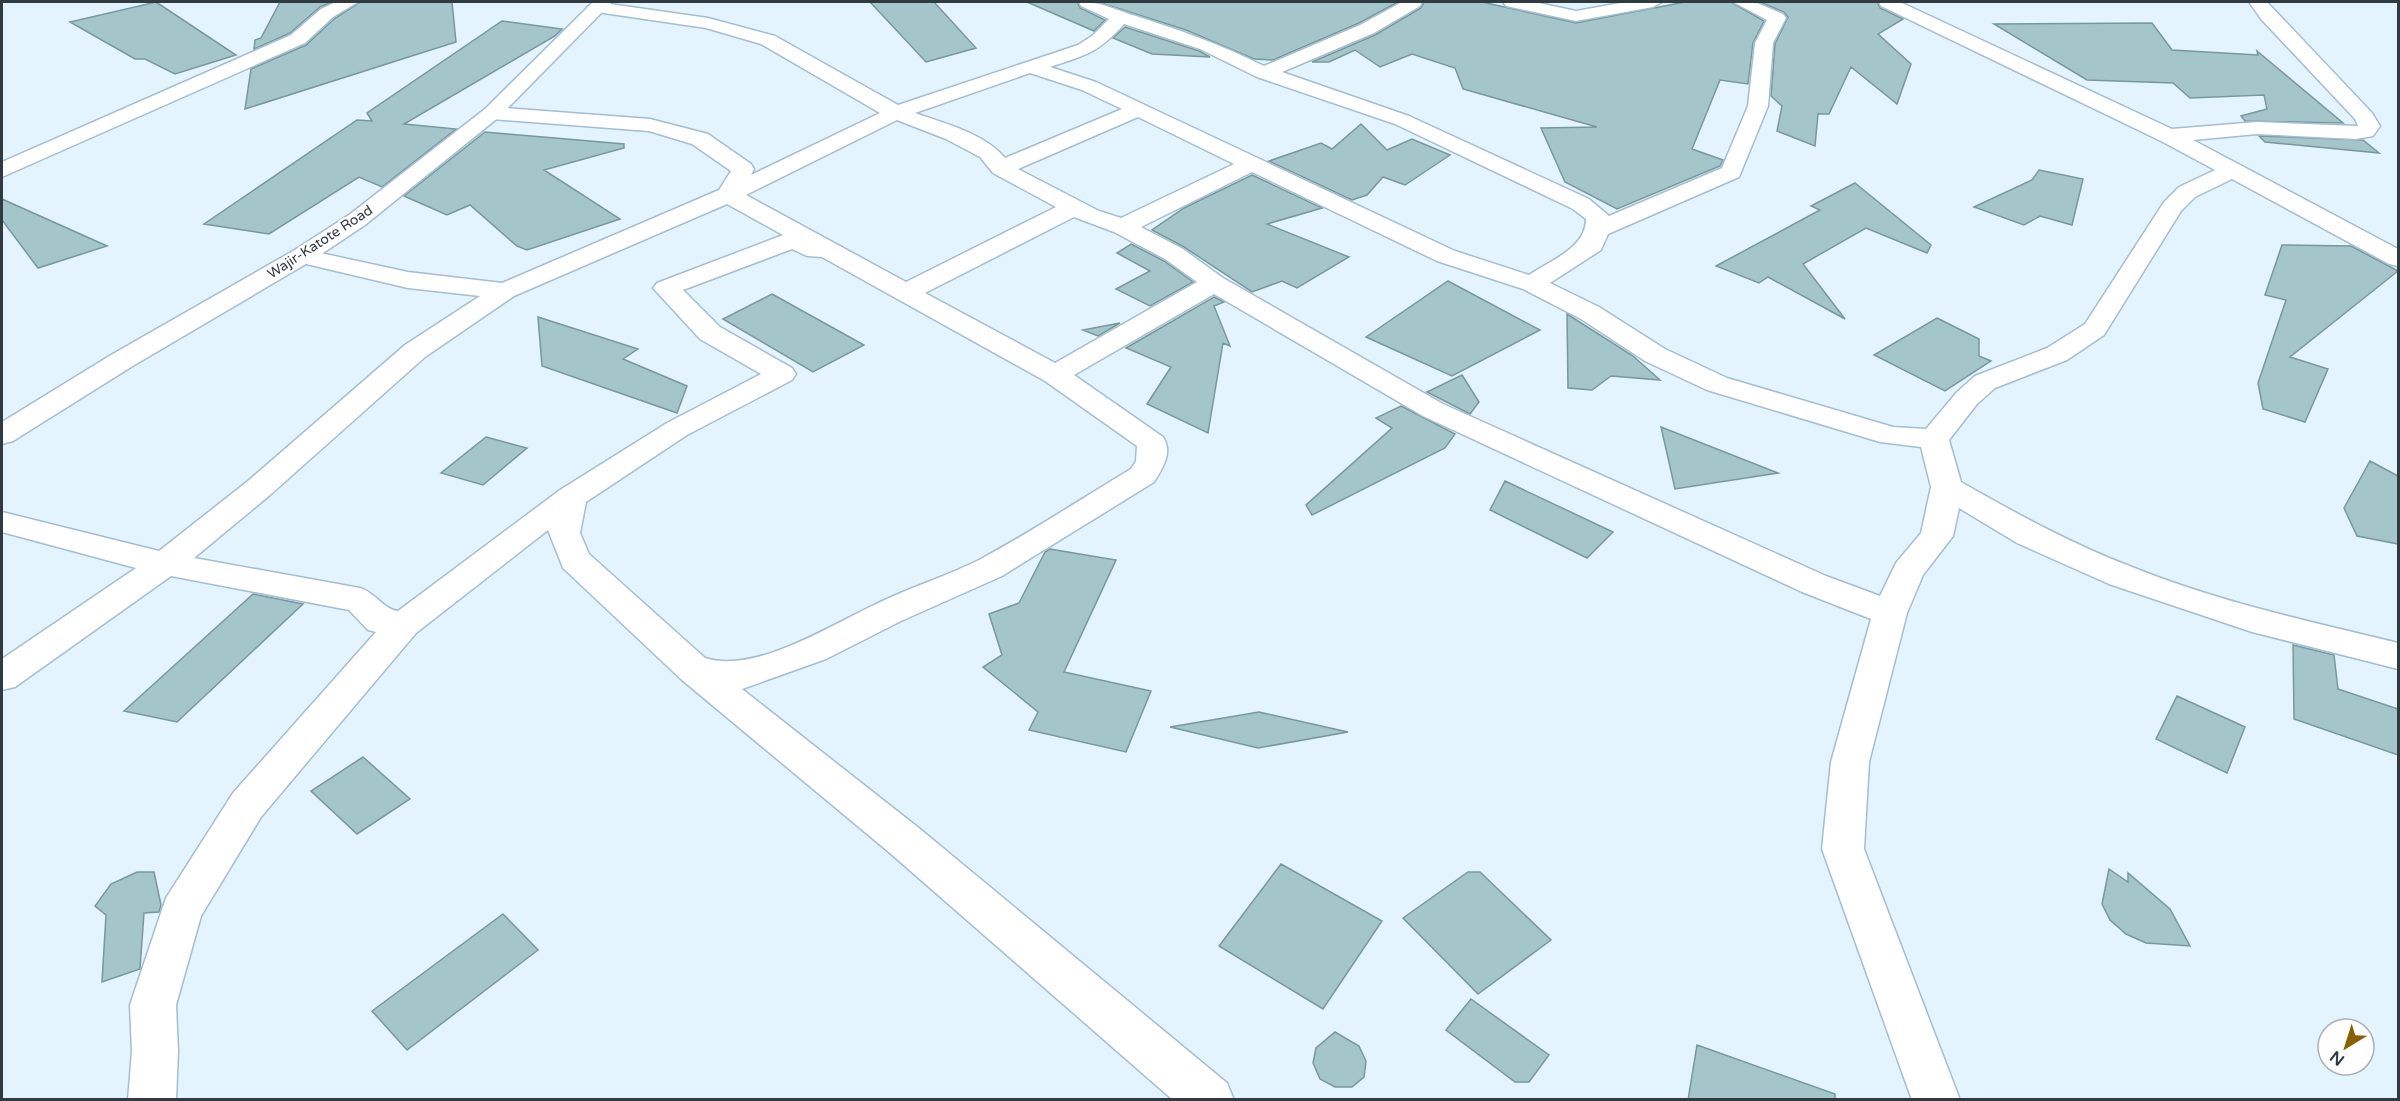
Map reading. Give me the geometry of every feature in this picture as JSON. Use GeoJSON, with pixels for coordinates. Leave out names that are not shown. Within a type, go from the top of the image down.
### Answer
{"type":"FeatureCollection","features":[{"type":"Feature","properties":{"kind":"street"},"geometry":{"type":"LineString","coordinates":[[2,170],[298,39],[327,13],[349,2]]}},
{"type":"Feature","properties":{"kind":"street"},"geometry":{"type":"LineString","coordinates":[[1087,2],[1120,16],[1207,45],[1264,73],[1326,92],[1402,120],[1581,204],[1598,217],[1598,230],[1592,245],[1532,284]]}},
{"type":"Feature","properties":{"kind":"street"},"geometry":{"type":"LineString","coordinates":[[1264,73],[1367,29],[1414,2]]}},
{"type":"Feature","properties":{"kind":"street"},"geometry":{"type":"LineString","coordinates":[[1512,2],[1576,16],[1653,2]]}},
{"type":"Feature","properties":{"kind":"street"},"geometry":{"type":"LineString","coordinates":[[1598,230],[1731,172],[1758,106],[1764,43],[1777,18],[1742,2]]}},
{"type":"Feature","properties":{"kind":"street"},"geometry":{"type":"LineString","coordinates":[[1887,2],[2169,136],[2398,259]]}},
{"type":"Feature","properties":{"kind":"street"},"geometry":{"type":"LineString","coordinates":[[2169,136],[2257,128],[2356,133],[2365,131],[2369,126],[2365,117],[2267,15],[2258,2]]}},
{"type":"Feature","properties":{"kind":"street"},"geometry":{"type":"LineString","coordinates":[[600,4],[708,23],[768,40],[896,113],[954,134],[988,153],[1001,168],[1072,208],[1122,227],[1193,266],[1214,283],[1455,421],[1814,584],[1890,613]]}},
{"type":"Feature","properties":{"kind":"street","name":"Wajir-Katote Road"},"geometry":{"type":"LineString","coordinates":[[2,435],[302,256],[357,220],[492,113],[600,4]]}},
{"type":"Feature","properties":{"kind":"street"},"geometry":{"type":"LineString","coordinates":[[2,677],[165,564],[259,488],[416,351],[505,291],[728,195],[896,113],[966,87],[1085,49],[1100,40],[1120,16]]}},
{"type":"Feature","properties":{"kind":"street"},"geometry":{"type":"LineString","coordinates":[[1032,67],[1089,86],[1446,256],[1532,284],[1590,313],[1654,355],[1716,384],[1891,436],[1934,439]]}},
{"type":"Feature","properties":{"kind":"street"},"geometry":{"type":"LineString","coordinates":[[1001,168],[1138,110]]}},
{"type":"Feature","properties":{"kind":"street"},"geometry":{"type":"LineString","coordinates":[[492,113],[650,125],[700,138],[743,169],[728,195]]}},
{"type":"Feature","properties":{"kind":"street"},"geometry":{"type":"LineString","coordinates":[[1122,227],[1252,163]]}},
{"type":"Feature","properties":{"kind":"street"},"geometry":{"type":"LineString","coordinates":[[1934,439],[1967,398],[1984,382],[2057,354],[2095,329],[2172,207],[2187,192],[2232,170]]}},
{"type":"Feature","properties":{"kind":"street"},"geometry":{"type":"LineString","coordinates":[[692,668],[715,675],[739,676],[813,650],[889,612],[990,568],[1143,475],[1151,461],[1152,443],[1055,375],[728,195]]}},
{"type":"Feature","properties":{"kind":"street"},"geometry":{"type":"LineString","coordinates":[[905,293],[1072,208]]}},
{"type":"Feature","properties":{"kind":"street"},"geometry":{"type":"LineString","coordinates":[[152,1100],[155,1051],[153,1005],[181,910],[247,805],[404,624],[571,497],[677,429],[782,374],[710,333],[666,288],[793,240],[905,293]]}},
{"type":"Feature","properties":{"kind":"street"},"geometry":{"type":"LineString","coordinates":[[302,256],[408,280],[505,291]]}},
{"type":"Feature","properties":{"kind":"street"},"geometry":{"type":"LineString","coordinates":[[1055,375],[1214,283]]}},
{"type":"Feature","properties":{"kind":"street"},"geometry":{"type":"LineString","coordinates":[[1934,439],[1947,487],[1937,536],[1908,571],[1890,613],[1850,762],[1843,849],[1936,1100]]}},
{"type":"Feature","properties":{"kind":"street"},"geometry":{"type":"LineString","coordinates":[[1947,487],[2029,535],[2121,576],[2252,620],[2398,656]]}},
{"type":"Feature","properties":{"kind":"street"},"geometry":{"type":"LineString","coordinates":[[571,497],[564,533],[575,560],[692,668],[905,841],[1210,1100]]}},
{"type":"Feature","properties":{"kind":"street"},"geometry":{"type":"LineString","coordinates":[[2,522],[165,564],[360,600],[380,621],[404,624]]}},
{"type":"Feature","properties":{"kind":"building"},"geometry":{"type":"Polygon","coordinates":[[[156,2],[236,55],[175,74],[145,59],[135,59],[70,22],[156,2]]]}},
{"type":"Feature","properties":{"kind":"building"},"geometry":{"type":"Polygon","coordinates":[[[280,2],[332,2],[320,7],[290,33],[254,49],[255,40],[261,38],[280,2]]]}},
{"type":"Feature","properties":{"kind":"building"},"geometry":{"type":"Polygon","coordinates":[[[360,2],[452,2],[456,42],[245,109],[251,69],[306,45],[334,19],[360,2]]]}},
{"type":"Feature","properties":{"kind":"building"},"geometry":{"type":"Polygon","coordinates":[[[870,2],[934,2],[976,48],[926,62],[870,2]]]}},
{"type":"Feature","properties":{"kind":"building"},"geometry":{"type":"Polygon","coordinates":[[[1027,2],[1077,2],[1080,8],[1105,20],[1094,31],[1027,2]]]}},
{"type":"Feature","properties":{"kind":"building"},"geometry":{"type":"Polygon","coordinates":[[[1098,2],[1398,2],[1359,23],[1273,60],[1254,59],[1186,30],[1098,2]]]}},
{"type":"Feature","properties":{"kind":"building"},"geometry":{"type":"Polygon","coordinates":[[[1424,2],[1482,2],[1576,23],[1685,2],[1731,2],[1764,21],[1753,43],[1748,84],[1720,80],[1692,149],[1723,160],[1720,166],[1617,209],[1565,182],[1541,128],[1597,127],[1463,89],[1455,68],[1412,54],[1380,67],[1355,50],[1329,62],[1312,62],[1375,35],[1421,8],[1424,2]]]}},
{"type":"Feature","properties":{"kind":"building"},"geometry":{"type":"Polygon","coordinates":[[[1760,2],[1877,2],[1880,8],[1903,19],[1878,34],[1911,64],[1897,104],[1851,67],[1829,114],[1818,114],[1815,146],[1777,131],[1782,106],[1771,96],[1775,44],[1788,17],[1784,12],[1760,2]]]}},
{"type":"Feature","properties":{"kind":"building"},"geometry":{"type":"Polygon","coordinates":[[[502,21],[562,29],[555,36],[404,124],[456,129],[382,187],[359,177],[269,234],[204,224],[357,120],[372,121],[367,113],[502,21]]]}},
{"type":"Feature","properties":{"kind":"building"},"geometry":{"type":"Polygon","coordinates":[[[2152,23],[2172,50],[2258,55],[2257,51],[2343,123],[2245,121],[2241,116],[2267,109],[2264,95],[2190,98],[2173,83],[2087,80],[1994,24],[2152,23]]]}},
{"type":"Feature","properties":{"kind":"building"},"geometry":{"type":"Polygon","coordinates":[[[1125,27],[1199,51],[1210,57],[1152,54],[1113,38],[1125,27]]]}},
{"type":"Feature","properties":{"kind":"building"},"geometry":{"type":"Polygon","coordinates":[[[1361,124],[1387,150],[1412,139],[1450,155],[1405,185],[1383,177],[1367,195],[1352,200],[1269,161],[1321,143],[1332,149],[1361,124]]]}},
{"type":"Feature","properties":{"kind":"building"},"geometry":{"type":"Polygon","coordinates":[[[485,132],[624,144],[624,148],[544,170],[620,219],[527,250],[517,246],[470,205],[447,215],[404,196],[485,132]]]}},
{"type":"Feature","properties":{"kind":"building"},"geometry":{"type":"Polygon","coordinates":[[[2259,136],[2363,140],[2379,153],[2265,142],[2259,136]]]}},
{"type":"Feature","properties":{"kind":"building"},"geometry":{"type":"Polygon","coordinates":[[[2039,170],[2083,179],[2072,225],[2040,216],[2024,225],[1974,207],[2032,180],[2039,170]]]}},
{"type":"Feature","properties":{"kind":"building"},"geometry":{"type":"Polygon","coordinates":[[[1252,175],[1322,208],[1267,224],[1349,257],[1297,288],[1282,281],[1252,292],[1184,247],[1152,230],[1184,208],[1252,175]]]}},
{"type":"Feature","properties":{"kind":"building"},"geometry":{"type":"Polygon","coordinates":[[[1855,183],[1931,245],[1927,253],[1866,228],[1803,264],[1845,319],[1768,277],[1759,283],[1716,266],[1820,210],[1811,206],[1855,183]]]}},
{"type":"Feature","properties":{"kind":"building"},"geometry":{"type":"Polygon","coordinates":[[[2,199],[107,246],[38,268],[2,220],[2,199]]]}},
{"type":"Feature","properties":{"kind":"building"},"geometry":{"type":"Polygon","coordinates":[[[1131,244],[1164,261],[1193,282],[1150,306],[1116,289],[1150,271],[1117,253],[1131,244]]]}},
{"type":"Feature","properties":{"kind":"building"},"geometry":{"type":"Polygon","coordinates":[[[2282,245],[2351,246],[2398,271],[2290,357],[2328,369],[2305,422],[2263,409],[2258,383],[2286,300],[2265,295],[2282,245]]]}},
{"type":"Feature","properties":{"kind":"building"},"geometry":{"type":"Polygon","coordinates":[[[1448,281],[1540,330],[1452,376],[1366,337],[1448,281]]]}},
{"type":"Feature","properties":{"kind":"building"},"geometry":{"type":"Polygon","coordinates":[[[772,294],[864,345],[813,372],[723,319],[772,294]]]}},
{"type":"Feature","properties":{"kind":"building"},"geometry":{"type":"Polygon","coordinates":[[[1214,297],[1224,302],[1214,306],[1230,346],[1223,343],[1208,433],[1147,404],[1171,367],[1126,348],[1214,297]]]}},
{"type":"Feature","properties":{"kind":"building"},"geometry":{"type":"Polygon","coordinates":[[[1567,314],[1633,356],[1660,380],[1611,376],[1592,390],[1568,388],[1567,314]]]}},
{"type":"Feature","properties":{"kind":"building"},"geometry":{"type":"Polygon","coordinates":[[[538,317],[638,349],[623,359],[687,386],[677,413],[542,366],[538,317]]]}},
{"type":"Feature","properties":{"kind":"building"},"geometry":{"type":"Polygon","coordinates":[[[1937,318],[1979,339],[1979,356],[1991,361],[1945,391],[1874,355],[1937,318]]]}},
{"type":"Feature","properties":{"kind":"building"},"geometry":{"type":"Polygon","coordinates":[[[1120,323],[1098,336],[1083,330],[1120,323]]]}},
{"type":"Feature","properties":{"kind":"building"},"geometry":{"type":"Polygon","coordinates":[[[1462,375],[1479,402],[1470,414],[1427,392],[1462,375]]]}},
{"type":"Feature","properties":{"kind":"building"},"geometry":{"type":"Polygon","coordinates":[[[1401,406],[1455,434],[1445,448],[1312,515],[1306,505],[1392,428],[1376,418],[1401,406]]]}},
{"type":"Feature","properties":{"kind":"building"},"geometry":{"type":"Polygon","coordinates":[[[1661,427],[1778,473],[1675,489],[1661,427]]]}},
{"type":"Feature","properties":{"kind":"building"},"geometry":{"type":"Polygon","coordinates":[[[486,437],[527,448],[483,485],[441,473],[486,437]]]}},
{"type":"Feature","properties":{"kind":"building"},"geometry":{"type":"Polygon","coordinates":[[[2370,461],[2398,476],[2398,544],[2357,536],[2344,508],[2370,461]]]}},
{"type":"Feature","properties":{"kind":"building"},"geometry":{"type":"Polygon","coordinates":[[[1505,481],[1613,532],[1587,558],[1490,510],[1505,481]]]}},
{"type":"Feature","properties":{"kind":"building"},"geometry":{"type":"Polygon","coordinates":[[[1050,549],[1116,560],[1064,672],[1151,691],[1126,752],[1029,730],[1038,712],[983,667],[1002,655],[989,614],[1019,603],[1045,552],[1050,549]]]}},
{"type":"Feature","properties":{"kind":"building"},"geometry":{"type":"Polygon","coordinates":[[[253,594],[303,604],[177,722],[124,711],[253,594]]]}},
{"type":"Feature","properties":{"kind":"building"},"geometry":{"type":"Polygon","coordinates":[[[2293,645],[2334,655],[2338,689],[2398,709],[2398,755],[2294,719],[2293,645]]]}},
{"type":"Feature","properties":{"kind":"building"},"geometry":{"type":"Polygon","coordinates":[[[2177,696],[2245,727],[2227,773],[2156,739],[2177,696]]]}},
{"type":"Feature","properties":{"kind":"building"},"geometry":{"type":"Polygon","coordinates":[[[1259,712],[1348,732],[1258,748],[1170,727],[1259,712]]]}},
{"type":"Feature","properties":{"kind":"building"},"geometry":{"type":"Polygon","coordinates":[[[363,757],[410,799],[357,834],[311,791],[363,757]]]}},
{"type":"Feature","properties":{"kind":"building"},"geometry":{"type":"Polygon","coordinates":[[[1281,864],[1382,921],[1323,1009],[1219,946],[1281,864]]]}},
{"type":"Feature","properties":{"kind":"building"},"geometry":{"type":"Polygon","coordinates":[[[2109,869],[2128,882],[2128,873],[2170,909],[2190,946],[2146,943],[2126,934],[2110,920],[2102,904],[2109,869]]]}},
{"type":"Feature","properties":{"kind":"building"},"geometry":{"type":"Polygon","coordinates":[[[137,872],[154,872],[161,905],[159,912],[144,913],[140,969],[102,982],[106,915],[95,906],[111,884],[137,872]]]}},
{"type":"Feature","properties":{"kind":"building"},"geometry":{"type":"Polygon","coordinates":[[[1468,872],[1480,872],[1551,940],[1478,994],[1403,918],[1468,872]]]}},
{"type":"Feature","properties":{"kind":"building"},"geometry":{"type":"Polygon","coordinates":[[[503,914],[538,950],[407,1050],[372,1011],[503,914]]]}},
{"type":"Feature","properties":{"kind":"building"},"geometry":{"type":"Polygon","coordinates":[[[1471,999],[1549,1055],[1529,1082],[1515,1082],[1446,1030],[1471,999]]]}},
{"type":"Feature","properties":{"kind":"building"},"geometry":{"type":"Polygon","coordinates":[[[1335,1032],[1359,1046],[1366,1061],[1364,1077],[1352,1087],[1335,1087],[1320,1079],[1313,1063],[1316,1048],[1335,1032]]]}},
{"type":"Feature","properties":{"kind":"building"},"geometry":{"type":"Polygon","coordinates":[[[1697,1045],[1835,1094],[1835,1100],[1688,1100],[1697,1045]]]}}]}
